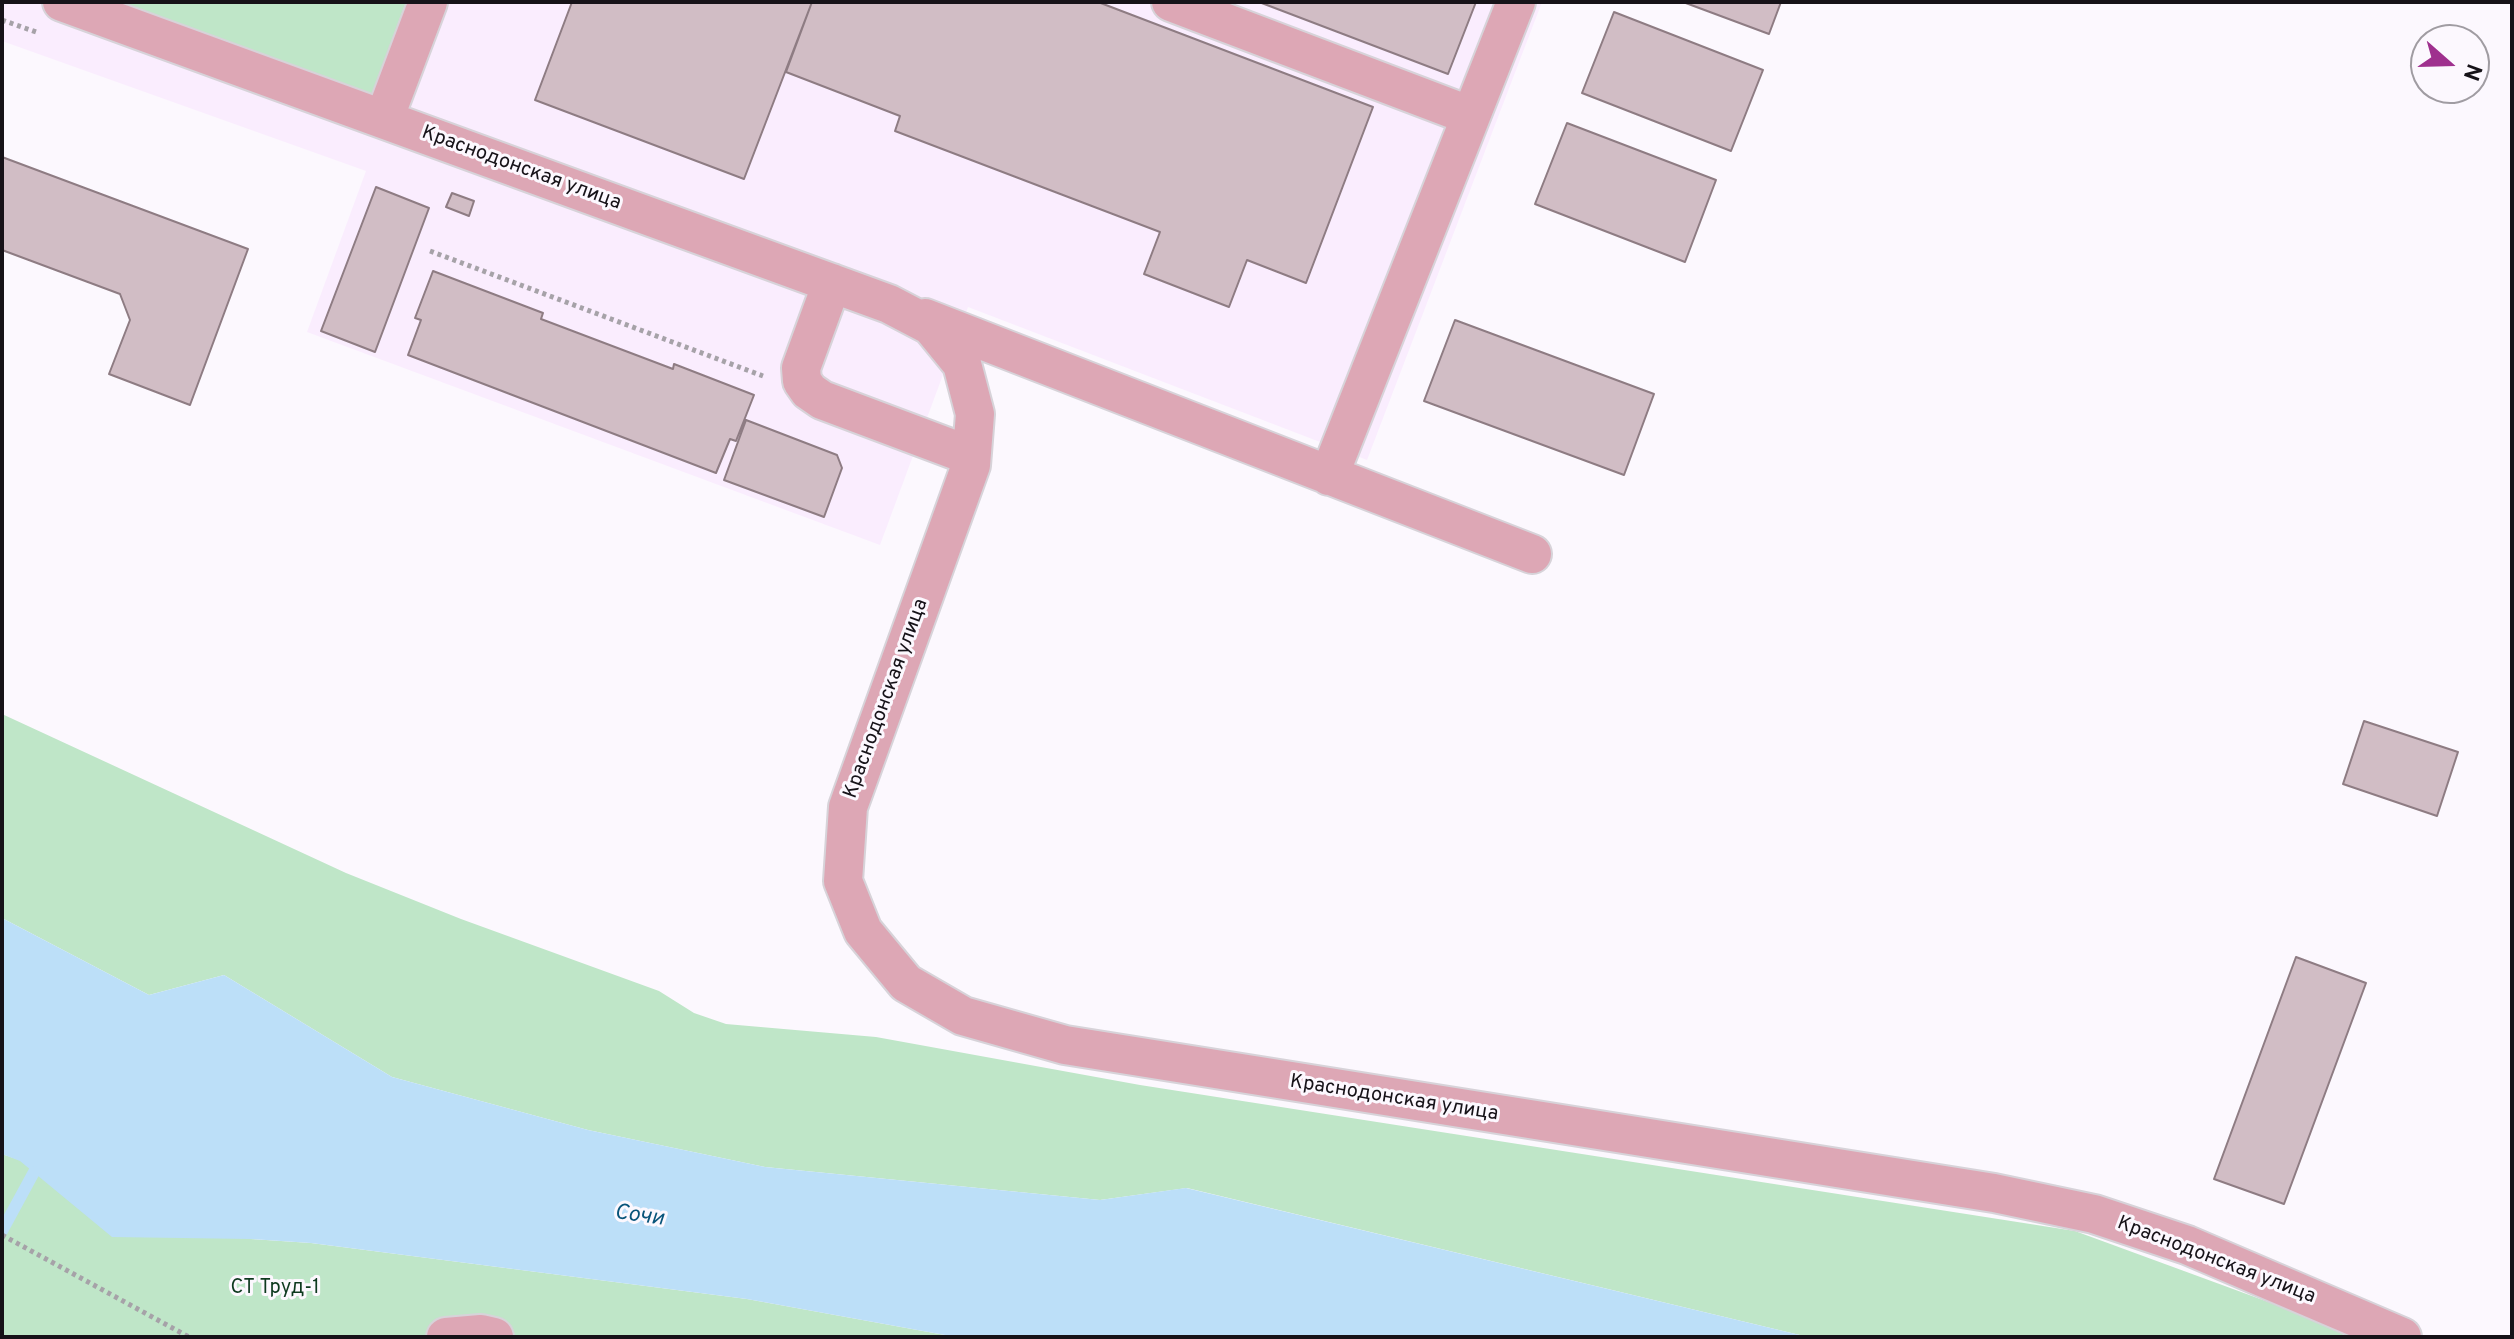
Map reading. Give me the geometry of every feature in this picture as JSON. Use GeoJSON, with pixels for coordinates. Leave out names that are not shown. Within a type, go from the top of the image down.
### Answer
{"type":"FeatureCollection","features":[{"type":"Feature","properties":{"kind":"street","name":"Краснодонская улица"},"geometry":{"type":"LineString","coordinates":[[62,2],[889,304],[931,326],[962,364],[975,414],[971,456],[966,480],[848,807],[843,881],[863,931],[906,983],[963,1016],[1065,1045],[1188,1067],[1994,1193],[2094,1214],[2187,1245],[2402,1337]]}},
{"type":"Feature","properties":{"kind":"street"},"geometry":{"type":"LineString","coordinates":[[384,119],[428,2]]}},
{"type":"Feature","properties":{"kind":"street"},"geometry":{"type":"LineString","coordinates":[[1171,2],[1471,116]]}},
{"type":"Feature","properties":{"kind":"street"},"geometry":{"type":"LineString","coordinates":[[1329,476],[1516,2]]}},
{"type":"Feature","properties":{"kind":"street"},"geometry":{"type":"LineString","coordinates":[[832,283],[801,368],[802,381],[809,391],[822,400],[971,456]]}},
{"type":"Feature","properties":{"kind":"street"},"geometry":{"type":"LineString","coordinates":[[889,304],[1532,554]]}},
{"type":"Feature","properties":{"kind":"street"},"geometry":{"type":"LineString","coordinates":[[446,1337],[481,1334],[494,1337]]}},
{"type":"Feature","properties":{"kind":"path"},"geometry":{"type":"LineString","coordinates":[[430,251],[771,379]]}},
{"type":"Feature","properties":{"kind":"path"},"geometry":{"type":"LineString","coordinates":[[2,1235],[189,1337]]}},
{"type":"Feature","properties":{"kind":"shaded area"},"geometry":{"type":"Polygon","coordinates":[[[2,2],[1542,2],[1367,460],[968,307],[880,545],[307,332],[366,171],[2,41],[2,2]]]}},
{"type":"Feature","properties":{"kind":"green space"},"geometry":{"type":"Polygon","coordinates":[[[121,2],[406,2],[372,94],[121,2]]]}},
{"type":"Feature","properties":{"kind":"green space"},"geometry":{"type":"Polygon","coordinates":[[[2,714],[346,873],[461,919],[659,991],[694,1013],[726,1024],[876,1037],[1140,1085],[2075,1231],[2312,1318],[2348,1337],[1808,1337],[1187,1188],[1100,1200],[765,1167],[588,1130],[392,1077],[224,975],[149,995],[2,918],[2,714]]]}},
{"type":"Feature","properties":{"kind":"green space","name":"СТ Труд-1"},"geometry":{"type":"Polygon","coordinates":[[[2,1154],[251,1239],[311,1243],[747,1299],[956,1337],[2,1337],[2,1154]]]}},
{"type":"Feature","properties":{"kind":"water","name":"Сочи"},"geometry":{"type":"Polygon","coordinates":[[[2,918],[149,995],[224,975],[392,1077],[588,1130],[765,1167],[1100,1200],[1186,1188],[1808,1337],[956,1337],[747,1299],[311,1243],[112,1237],[20,1161],[2,1154],[2,918]]]}},
{"type":"Feature","properties":{"kind":"building"},"geometry":{"type":"Polygon","coordinates":[[[572,2],[812,2],[744,179],[535,100],[572,2]]]}},
{"type":"Feature","properties":{"kind":"building"},"geometry":{"type":"Polygon","coordinates":[[[812,2],[1098,2],[1373,107],[1306,283],[1247,260],[1229,307],[1144,274],[1160,232],[895,131],[900,116],[786,72],[812,2]]]}},
{"type":"Feature","properties":{"kind":"building"},"geometry":{"type":"Polygon","coordinates":[[[1259,2],[1476,2],[1448,74],[1259,2]]]}},
{"type":"Feature","properties":{"kind":"building"},"geometry":{"type":"Polygon","coordinates":[[[1683,2],[1781,2],[1769,34],[1683,2]]]}},
{"type":"Feature","properties":{"kind":"building"},"geometry":{"type":"Polygon","coordinates":[[[1614,12],[1763,70],[1731,151],[1582,93],[1614,12]]]}},
{"type":"Feature","properties":{"kind":"building"},"geometry":{"type":"Polygon","coordinates":[[[1567,123],[1716,180],[1685,262],[1535,204],[1567,123]]]}},
{"type":"Feature","properties":{"kind":"building"},"geometry":{"type":"Polygon","coordinates":[[[2,157],[248,249],[190,405],[109,374],[130,320],[120,294],[2,250],[2,157]]]}},
{"type":"Feature","properties":{"kind":"building"},"geometry":{"type":"Polygon","coordinates":[[[376,187],[429,208],[375,352],[321,331],[376,187]]]}},
{"type":"Feature","properties":{"kind":"building"},"geometry":{"type":"Polygon","coordinates":[[[452,193],[474,201],[469,216],[446,207],[452,193]]]}},
{"type":"Feature","properties":{"kind":"building"},"geometry":{"type":"Polygon","coordinates":[[[433,271],[543,313],[541,319],[673,369],[674,364],[754,395],[736,441],[730,439],[716,473],[408,355],[421,320],[415,318],[433,271]]]}},
{"type":"Feature","properties":{"kind":"building"},"geometry":{"type":"Polygon","coordinates":[[[1455,320],[1654,394],[1624,475],[1424,401],[1455,320]]]}},
{"type":"Feature","properties":{"kind":"building"},"geometry":{"type":"Polygon","coordinates":[[[746,420],[837,455],[842,468],[824,517],[724,480],[746,420]]]}},
{"type":"Feature","properties":{"kind":"building"},"geometry":{"type":"Polygon","coordinates":[[[2364,721],[2458,752],[2437,816],[2343,784],[2364,721]]]}},
{"type":"Feature","properties":{"kind":"building"},"geometry":{"type":"Polygon","coordinates":[[[2296,957],[2366,983],[2284,1204],[2214,1179],[2296,957]]]}},
{"type":"Feature","properties":{"kind":"waterway"},"geometry":{"type":"LineString","coordinates":[[2,1231],[34,1172]]}}]}
